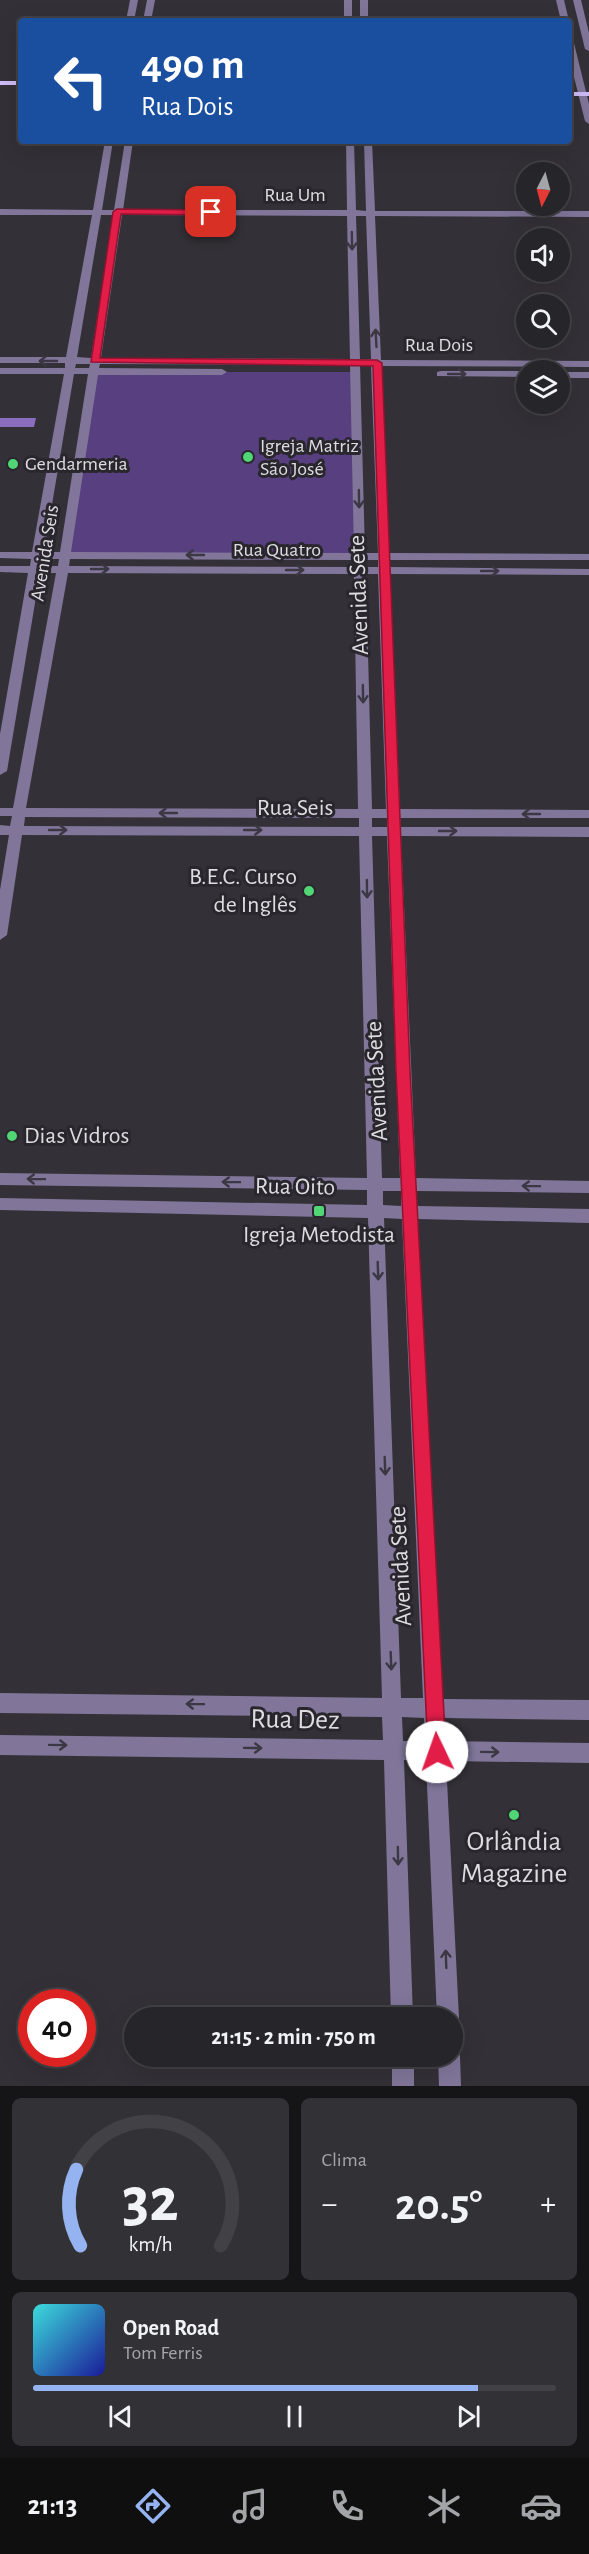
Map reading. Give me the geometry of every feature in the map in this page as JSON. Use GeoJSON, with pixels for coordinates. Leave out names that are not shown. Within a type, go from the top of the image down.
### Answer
{"type":"FeatureCollection","features":[{"type":"Feature","properties":{"kind":"main road"},"geometry":{"type":"LineString","coordinates":[[0,83],[18,83]]}},
{"type":"Feature","properties":{"kind":"main road"},"geometry":{"type":"LineString","coordinates":[[0,90],[18,90]]}},
{"type":"Feature","properties":{"kind":"street"},"geometry":{"type":"LineString","coordinates":[[131,18],[134,0]]}},
{"type":"Feature","properties":{"kind":"street"},"geometry":{"type":"LineString","coordinates":[[148,18],[151,0]]}},
{"type":"Feature","properties":{"kind":"street"},"geometry":{"type":"LineString","coordinates":[[348,0],[348,18]]}},
{"type":"Feature","properties":{"kind":"street"},"geometry":{"type":"LineString","coordinates":[[364,0],[364,18]]}},
{"type":"Feature","properties":{"kind":"street"},"geometry":{"type":"LineString","coordinates":[[560,0],[564,18]]}},
{"type":"Feature","properties":{"kind":"street"},"geometry":{"type":"LineString","coordinates":[[577,0],[589,49]]}},
{"type":"Feature","properties":{"kind":"street"},"geometry":{"type":"LineString","coordinates":[[572,48],[585,91],[589,121]]}},
{"type":"Feature","properties":{"kind":"street","name":"Avenida Seis"},"geometry":{"type":"LineString","coordinates":[[0,771],[108,144]]}},
{"type":"Feature","properties":{"kind":"street","name":"Avenida Seis"},"geometry":{"type":"LineString","coordinates":[[0,935],[19,812],[63,569],[129,144]]}},
{"type":"Feature","properties":{"kind":"street","name":"Avenida Sete"},"geometry":{"type":"LineString","coordinates":[[350,144],[375,1184],[402,2007]]}},
{"type":"Feature","properties":{"kind":"street","name":"Avenida Sete"},"geometry":{"type":"LineString","coordinates":[[368,144],[410,1214],[448,2007]]}},
{"type":"Feature","properties":{"kind":"street","name":"Rua Um"},"geometry":{"type":"LineString","coordinates":[[0,206],[96,209],[351,210],[589,208]]}},
{"type":"Feature","properties":{"kind":"street","name":"Rua Um"},"geometry":{"type":"LineString","coordinates":[[0,212],[96,209]]}},
{"type":"Feature","properties":{"kind":"street","name":"Rua Um"},"geometry":{"type":"LineString","coordinates":[[371,210],[589,214]]}},
{"type":"Feature","properties":{"kind":"street","name":"Rua Dois"},"geometry":{"type":"LineString","coordinates":[[0,360],[70,366],[93,372],[589,364]]}},
{"type":"Feature","properties":{"kind":"street","name":"Rua Dois"},"geometry":{"type":"LineString","coordinates":[[0,371],[70,366],[95,360],[355,368]]}},
{"type":"Feature","properties":{"kind":"street","name":"Rua Dois"},"geometry":{"type":"LineString","coordinates":[[377,368],[516,374]]}},
{"type":"Feature","properties":{"kind":"street"},"geometry":{"type":"LineString","coordinates":[[570,375],[589,375]]}},
{"type":"Feature","properties":{"kind":"street","name":"Rua Quatro"},"geometry":{"type":"LineString","coordinates":[[0,555],[360,555],[385,563],[589,572]]}},
{"type":"Feature","properties":{"kind":"street","name":"Rua Quatro"},"geometry":{"type":"LineString","coordinates":[[0,569],[360,570],[385,563],[589,557]]}},
{"type":"Feature","properties":{"kind":"street","name":"Rua Seis"},"geometry":{"type":"LineString","coordinates":[[0,812],[589,814]]}},
{"type":"Feature","properties":{"kind":"street","name":"Rua Seis"},"geometry":{"type":"LineString","coordinates":[[0,830],[589,832]]}},
{"type":"Feature","properties":{"kind":"street","name":"Rua Oito"},"geometry":{"type":"LineString","coordinates":[[0,1179],[589,1187]]}},
{"type":"Feature","properties":{"kind":"street","name":"Rua Oito"},"geometry":{"type":"LineString","coordinates":[[0,1204],[589,1216]]}},
{"type":"Feature","properties":{"kind":"street","name":"Rua Dez"},"geometry":{"type":"LineString","coordinates":[[0,1703],[589,1710]]}},
{"type":"Feature","properties":{"kind":"street","name":"Rua Dez"},"geometry":{"type":"LineString","coordinates":[[0,1744],[589,1753]]}},
{"type":"Feature","properties":{"kind":"street"},"geometry":{"type":"LineString","coordinates":[[403,2067],[403,2086]]}},
{"type":"Feature","properties":{"kind":"street"},"geometry":{"type":"LineString","coordinates":[[449,2067],[450,2086]]}},
{"type":"Feature","properties":{"kind":"shaded area"},"geometry":{"type":"Polygon","coordinates":[[[93,372],[356,372],[360,555],[65,555],[93,372]]]}},
{"type":"Feature","properties":{"kind":"shaded area"},"geometry":{"type":"Polygon","coordinates":[[[0,418],[36,418],[34,427],[0,427],[0,418]]]}},
{"type":"Feature","properties":{"kind":"place","name":"Igreja Matriz São José"},"geometry":{"type":"Point","coordinates":[248,457]}},
{"type":"Feature","properties":{"kind":"place","name":"Gendarmeria"},"geometry":{"type":"Point","coordinates":[13,464]}},
{"type":"Feature","properties":{"kind":"place","name":"B.E.C. Curso de Inglês"},"geometry":{"type":"Point","coordinates":[309,891]}},
{"type":"Feature","properties":{"kind":"place","name":"Dias Vidros"},"geometry":{"type":"Point","coordinates":[12,1136]}},
{"type":"Feature","properties":{"kind":"place","name":"Igreja Metodista"},"geometry":{"type":"Point","coordinates":[319,1211]}},
{"type":"Feature","properties":{"kind":"place","name":"Orlândia Magazine"},"geometry":{"type":"Point","coordinates":[514,1815]}},
{"type":"Feature","properties":{"kind":"route"},"geometry":{"type":"LineString","coordinates":[[211,212],[117,212],[95,360],[377,363],[403,1071],[437,1752]]}}]}
